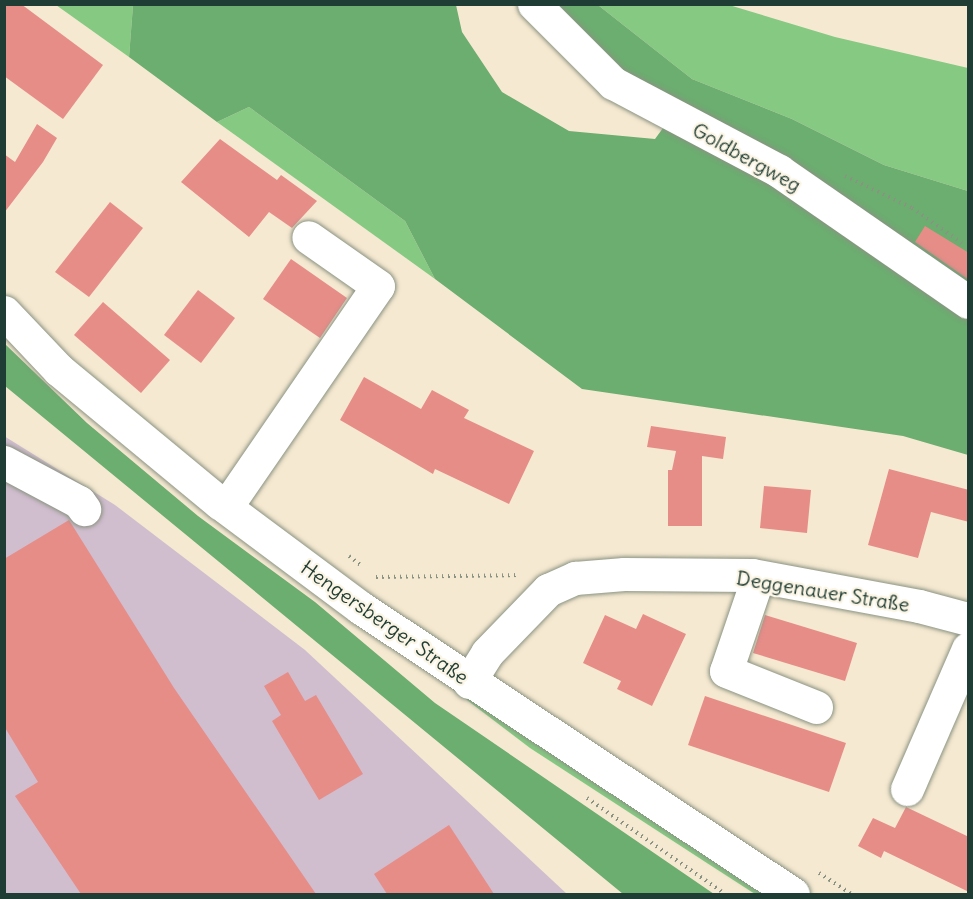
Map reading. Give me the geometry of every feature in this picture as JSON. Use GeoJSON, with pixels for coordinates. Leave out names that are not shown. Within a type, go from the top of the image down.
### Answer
{"type":"FeatureCollection","features":[{"type":"Feature","properties":{"kind":"street","name":"Goldbergweg"},"geometry":{"type":"LineString","coordinates":[[534,4],[613,83],[779,171],[969,302]]}},
{"type":"Feature","properties":{"kind":"street"},"geometry":{"type":"LineString","coordinates":[[226,507],[378,286],[308,237]]}},
{"type":"Feature","properties":{"kind":"street","name":"Hengersberger Straße"},"geometry":{"type":"LineString","coordinates":[[4,312],[59,370],[226,507],[469,682],[793,894]]}},
{"type":"Feature","properties":{"kind":"street"},"geometry":{"type":"LineString","coordinates":[[4,462],[80,502],[84,509]]}},
{"type":"Feature","properties":{"kind":"street","name":"Deggenauer Straße"},"geometry":{"type":"LineString","coordinates":[[469,682],[487,653],[548,590],[575,578],[624,574],[758,577],[919,606],[969,619]]}},
{"type":"Feature","properties":{"kind":"street"},"geometry":{"type":"LineString","coordinates":[[758,577],[726,671],[816,707]]}},
{"type":"Feature","properties":{"kind":"street"},"geometry":{"type":"LineString","coordinates":[[908,789],[969,649]]}},
{"type":"Feature","properties":{"kind":"path"},"geometry":{"type":"LineString","coordinates":[[840,174],[912,208],[963,243]]}},
{"type":"Feature","properties":{"kind":"path"},"geometry":{"type":"LineString","coordinates":[[376,577],[521,575]]}},
{"type":"Feature","properties":{"kind":"shaded area"},"geometry":{"type":"Polygon","coordinates":[[[4,436],[115,505],[305,650],[567,894],[5,894],[4,436]]]}},
{"type":"Feature","properties":{"kind":"green space"},"geometry":{"type":"Polygon","coordinates":[[[56,5],[133,5],[129,57],[56,5]]]}},
{"type":"Feature","properties":{"kind":"green space"},"geometry":{"type":"Polygon","coordinates":[[[133,5],[456,5],[462,32],[502,92],[569,131],[655,139],[674,113],[538,5],[598,5],[692,79],[792,119],[884,165],[968,191],[968,455],[903,436],[582,389],[435,279],[405,221],[249,107],[217,122],[129,57],[133,5]]]}},
{"type":"Feature","properties":{"kind":"green space"},"geometry":{"type":"Polygon","coordinates":[[[598,5],[729,5],[835,37],[968,68],[968,191],[884,165],[792,119],[692,79],[598,5]]]}},
{"type":"Feature","properties":{"kind":"green space"},"geometry":{"type":"Polygon","coordinates":[[[249,107],[405,221],[435,279],[217,122],[249,107]]]}},
{"type":"Feature","properties":{"kind":"green space"},"geometry":{"type":"Polygon","coordinates":[[[5,344],[87,423],[198,516],[315,602],[435,703],[714,894],[623,894],[5,386],[5,344]]]}},
{"type":"Feature","properties":{"kind":"green space"},"geometry":{"type":"Polygon","coordinates":[[[421,665],[775,894],[755,894],[710,865],[530,748],[421,665]]]}},
{"type":"Feature","properties":{"kind":"building"},"geometry":{"type":"Polygon","coordinates":[[[4,4],[21,4],[103,65],[63,119],[4,76],[4,4]]]}},
{"type":"Feature","properties":{"kind":"building"},"geometry":{"type":"Polygon","coordinates":[[[37,124],[57,138],[43,162],[4,213],[4,154],[15,162],[37,124]]]}},
{"type":"Feature","properties":{"kind":"building"},"geometry":{"type":"Polygon","coordinates":[[[220,139],[277,180],[281,175],[317,201],[292,228],[269,212],[249,237],[181,182],[220,139]]]}},
{"type":"Feature","properties":{"kind":"building"},"geometry":{"type":"Polygon","coordinates":[[[110,202],[143,228],[89,297],[55,272],[110,202]]]}},
{"type":"Feature","properties":{"kind":"building"},"geometry":{"type":"Polygon","coordinates":[[[925,226],[969,253],[969,280],[915,242],[925,226]]]}},
{"type":"Feature","properties":{"kind":"building"},"geometry":{"type":"Polygon","coordinates":[[[291,259],[347,298],[320,338],[263,299],[291,259]]]}},
{"type":"Feature","properties":{"kind":"building"},"geometry":{"type":"Polygon","coordinates":[[[198,290],[235,318],[201,363],[164,335],[198,290]]]}},
{"type":"Feature","properties":{"kind":"building"},"geometry":{"type":"Polygon","coordinates":[[[103,302],[170,360],[141,393],[74,335],[103,302]]]}},
{"type":"Feature","properties":{"kind":"building"},"geometry":{"type":"Polygon","coordinates":[[[364,377],[421,409],[432,390],[469,410],[464,418],[534,451],[509,504],[435,469],[433,474],[340,420],[364,377]]]}},
{"type":"Feature","properties":{"kind":"building"},"geometry":{"type":"Polygon","coordinates":[[[651,426],[726,437],[723,459],[702,456],[702,526],[668,526],[668,470],[672,470],[676,451],[647,447],[651,426]]]}},
{"type":"Feature","properties":{"kind":"building"},"geometry":{"type":"Polygon","coordinates":[[[889,469],[969,490],[969,522],[931,512],[918,558],[868,545],[889,469]]]}},
{"type":"Feature","properties":{"kind":"building"},"geometry":{"type":"Polygon","coordinates":[[[764,486],[811,490],[807,533],[760,528],[764,486]]]}},
{"type":"Feature","properties":{"kind":"building"},"geometry":{"type":"Polygon","coordinates":[[[69,520],[174,688],[316,894],[81,894],[15,796],[38,782],[4,726],[4,559],[69,520]]]}},
{"type":"Feature","properties":{"kind":"building"},"geometry":{"type":"Polygon","coordinates":[[[643,614],[686,634],[652,706],[617,689],[621,681],[583,663],[605,615],[636,629],[643,614]]]}},
{"type":"Feature","properties":{"kind":"building"},"geometry":{"type":"Polygon","coordinates":[[[765,615],[857,643],[845,681],[753,653],[765,615]]]}},
{"type":"Feature","properties":{"kind":"building"},"geometry":{"type":"Polygon","coordinates":[[[288,672],[305,701],[316,695],[363,774],[319,800],[272,721],[281,715],[264,686],[288,672]]]}},
{"type":"Feature","properties":{"kind":"building"},"geometry":{"type":"Polygon","coordinates":[[[705,696],[846,743],[829,792],[688,745],[705,696]]]}},
{"type":"Feature","properties":{"kind":"building"},"geometry":{"type":"Polygon","coordinates":[[[906,807],[969,837],[969,892],[884,851],[881,858],[858,846],[873,818],[895,828],[906,807]]]}},
{"type":"Feature","properties":{"kind":"building"},"geometry":{"type":"Polygon","coordinates":[[[449,825],[494,894],[387,894],[374,874],[449,825]]]}}]}
